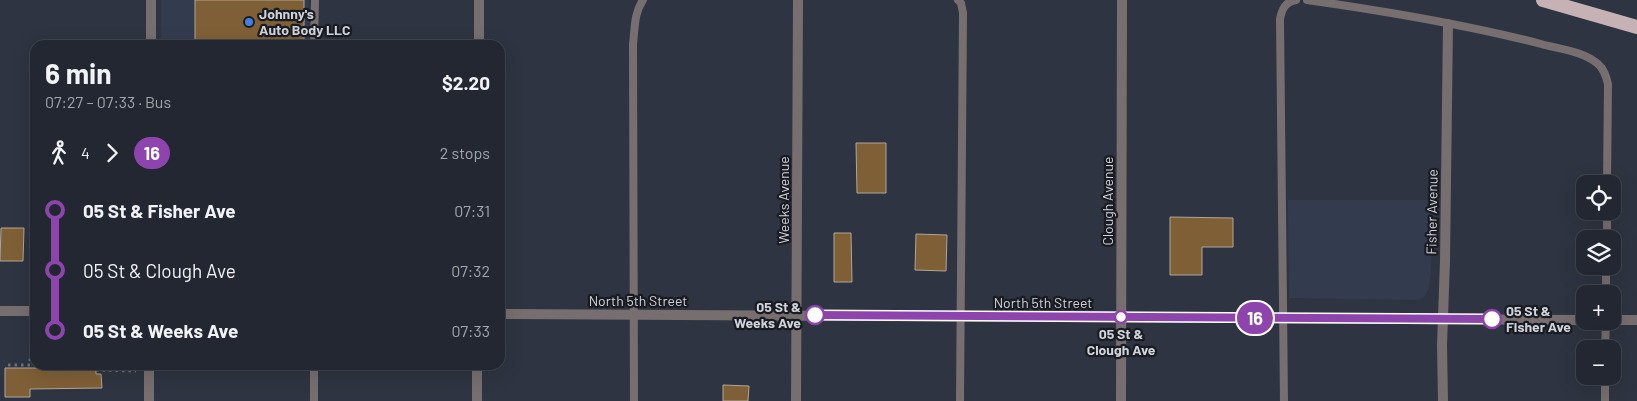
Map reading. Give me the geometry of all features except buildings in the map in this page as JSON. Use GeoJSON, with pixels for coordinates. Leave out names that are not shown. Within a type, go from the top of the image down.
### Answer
{"type":"FeatureCollection","features":[{"type":"Feature","properties":{"kind":"highway"},"geometry":{"type":"LineString","coordinates":[[1543,0],[1637,27]]}},
{"type":"Feature","properties":{"kind":"street"},"geometry":{"type":"LineString","coordinates":[[151,0],[151,40]]}},
{"type":"Feature","properties":{"kind":"street"},"geometry":{"type":"LineString","coordinates":[[479,0],[479,40]]}},
{"type":"Feature","properties":{"kind":"street","name":"Weeks Avenue"},"geometry":{"type":"LineString","coordinates":[[796,401],[798,0]]}},
{"type":"Feature","properties":{"kind":"street","name":"Clough Avenue"},"geometry":{"type":"LineString","coordinates":[[1121,401],[1122,0]]}},
{"type":"Feature","properties":{"kind":"street","name":"Fisher Avenue"},"geometry":{"type":"LineString","coordinates":[[1442,401],[1448,24]]}},
{"type":"Feature","properties":{"kind":"street"},"geometry":{"type":"LineString","coordinates":[[0,311],[30,311]]}},
{"type":"Feature","properties":{"kind":"street","name":"North 5th Street"},"geometry":{"type":"LineString","coordinates":[[505,314],[1576,320]]}},
{"type":"Feature","properties":{"kind":"street"},"geometry":{"type":"LineString","coordinates":[[1621,320],[1637,320]]}},
{"type":"Feature","properties":{"kind":"street"},"geometry":{"type":"LineString","coordinates":[[149,370],[149,401]]}},
{"type":"Feature","properties":{"kind":"street"},"geometry":{"type":"LineString","coordinates":[[477,370],[477,401]]}},
{"type":"Feature","properties":{"kind":"lane"},"geometry":{"type":"LineString","coordinates":[[314,40],[315,0]]}},
{"type":"Feature","properties":{"kind":"lane"},"geometry":{"type":"LineString","coordinates":[[634,401],[633,44],[638,9],[643,0]]}},
{"type":"Feature","properties":{"kind":"lane"},"geometry":{"type":"LineString","coordinates":[[958,0],[961,3],[963,13],[960,401]]}},
{"type":"Feature","properties":{"kind":"lane"},"geometry":{"type":"LineString","coordinates":[[1284,401],[1280,19],[1286,4],[1296,0]]}},
{"type":"Feature","properties":{"kind":"lane"},"geometry":{"type":"LineString","coordinates":[[1307,0],[1368,9],[1511,36],[1572,52],[1599,64],[1605,73],[1608,84],[1607,175]]}},
{"type":"Feature","properties":{"kind":"lane"},"geometry":{"type":"LineString","coordinates":[[314,370],[314,401]]}},
{"type":"Feature","properties":{"kind":"lane"},"geometry":{"type":"LineString","coordinates":[[1605,385],[1605,401]]}},
{"type":"Feature","properties":{"kind":"path"},"geometry":{"type":"LineString","coordinates":[[8,365],[30,365]]}},
{"type":"Feature","properties":{"kind":"shaded area","name":"Johnny's Auto Body LLC"},"geometry":{"type":"Polygon","coordinates":[[[161,0],[309,0],[308,40],[161,40],[161,0]]]}},
{"type":"Feature","properties":{"kind":"shaded area"},"geometry":{"type":"Polygon","coordinates":[[[1288,200],[1433,200],[1431,273],[1429,287],[1425,296],[1419,300],[1289,298],[1288,200]]]}},
{"type":"Feature","properties":{"kind":"bus line","name":"16"},"geometry":{"type":"LineString","coordinates":[[815,315],[1492,319]]}},
{"type":"Feature","properties":{"kind":"place","name":"Johnny's Auto Body LLC"},"geometry":{"type":"Point","coordinates":[249,22]}},
{"type":"Feature","properties":{"kind":"place","name":"05 St & Weeks Ave"},"geometry":{"type":"Point","coordinates":[815,315]}},
{"type":"Feature","properties":{"kind":"place","name":"05 St & Clough Ave"},"geometry":{"type":"Point","coordinates":[1121,317]}},
{"type":"Feature","properties":{"kind":"place","name":"05 St & Fisher Ave"},"geometry":{"type":"Point","coordinates":[1492,319]}}]}
